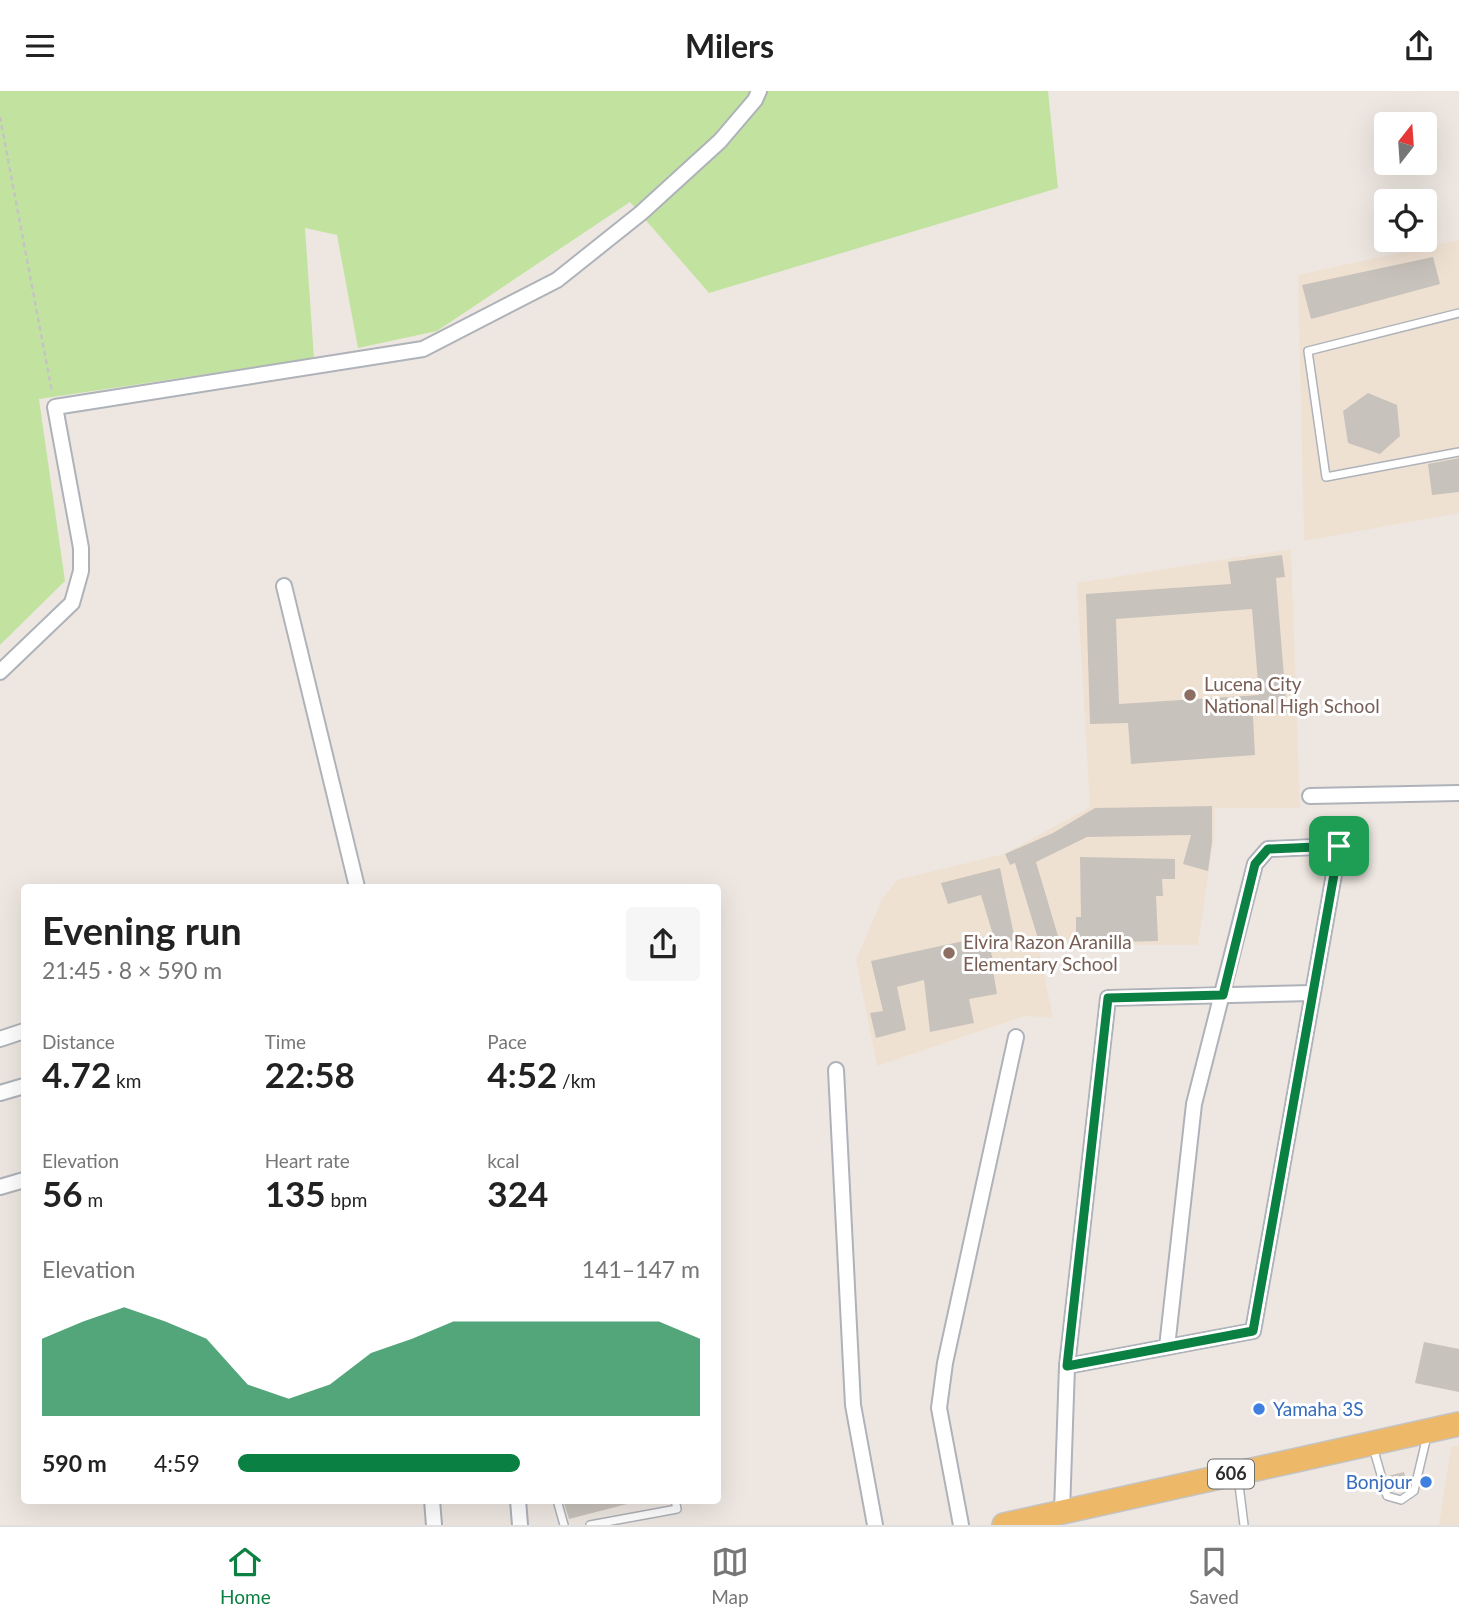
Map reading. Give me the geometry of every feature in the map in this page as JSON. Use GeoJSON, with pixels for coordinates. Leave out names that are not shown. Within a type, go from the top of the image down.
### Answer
{"type":"FeatureCollection","features":[{"type":"Feature","properties":{"kind":"main road","name":"606"},"geometry":{"type":"LineString","coordinates":[[1004,1525],[1459,1424]]}},
{"type":"Feature","properties":{"kind":"street"},"geometry":{"type":"LineString","coordinates":[[0,672],[72,603],[81,571],[80,548],[55,407],[423,349],[556,280],[640,213],[720,141],[755,100],[759,91]]}},
{"type":"Feature","properties":{"kind":"street"},"geometry":{"type":"LineString","coordinates":[[284,586],[356,884]]}},
{"type":"Feature","properties":{"kind":"street"},"geometry":{"type":"LineString","coordinates":[[1310,796],[1459,793]]}},
{"type":"Feature","properties":{"kind":"street"},"geometry":{"type":"LineString","coordinates":[[1067,1366],[1253,1331],[1339,846],[1268,849],[1255,864],[1194,1104],[1167,1347]]}},
{"type":"Feature","properties":{"kind":"street"},"geometry":{"type":"LineString","coordinates":[[1062,1511],[1067,1366],[1108,998],[1312,993]]}},
{"type":"Feature","properties":{"kind":"street"},"geometry":{"type":"LineString","coordinates":[[0,1039],[21,1032]]}},
{"type":"Feature","properties":{"kind":"street"},"geometry":{"type":"LineString","coordinates":[[961,1525],[939,1408],[945,1363],[1016,1038]]}},
{"type":"Feature","properties":{"kind":"street"},"geometry":{"type":"LineString","coordinates":[[836,1070],[853,1405],[875,1525]]}},
{"type":"Feature","properties":{"kind":"street"},"geometry":{"type":"LineString","coordinates":[[0,1093],[21,1087]]}},
{"type":"Feature","properties":{"kind":"street"},"geometry":{"type":"LineString","coordinates":[[0,1187],[21,1181]]}},
{"type":"Feature","properties":{"kind":"street"},"geometry":{"type":"LineString","coordinates":[[432,1504],[434,1525]]}},
{"type":"Feature","properties":{"kind":"street"},"geometry":{"type":"LineString","coordinates":[[518,1504],[520,1525]]}},
{"type":"Feature","properties":{"kind":"lane"},"geometry":{"type":"LineString","coordinates":[[1459,313],[1308,351],[1326,477],[1459,452]]}},
{"type":"Feature","properties":{"kind":"lane"},"geometry":{"type":"LineString","coordinates":[[1371,1443],[1387,1496],[1401,1500],[1414,1491],[1428,1431]]}},
{"type":"Feature","properties":{"kind":"lane"},"geometry":{"type":"LineString","coordinates":[[1238,1473],[1244,1525]]}},
{"type":"Feature","properties":{"kind":"lane"},"geometry":{"type":"LineString","coordinates":[[558,1504],[564,1525]]}},
{"type":"Feature","properties":{"kind":"lane"},"geometry":{"type":"LineString","coordinates":[[590,1525],[677,1509],[676,1504]]}},
{"type":"Feature","properties":{"kind":"lane"},"geometry":{"type":"LineString","coordinates":[[640,1525],[643,1515]]}},
{"type":"Feature","properties":{"kind":"path"},"geometry":{"type":"LineString","coordinates":[[0,117],[55,407]]}},
{"type":"Feature","properties":{"kind":"shaded area"},"geometry":{"type":"Polygon","coordinates":[[[1459,240],[1459,513],[1304,541],[1298,275],[1404,252],[1437,252],[1437,245],[1459,240]]]}},
{"type":"Feature","properties":{"kind":"shaded area","name":"Lucena City National High School"},"geometry":{"type":"Polygon","coordinates":[[[1291,549],[1300,808],[1215,808],[1214,837],[1198,945],[1038,945],[1053,1018],[1025,1016],[877,1066],[856,960],[882,899],[897,880],[1004,854],[1090,807],[1077,583],[1291,549]]]}},
{"type":"Feature","properties":{"kind":"shaded area"},"geometry":{"type":"Polygon","coordinates":[[[1459,1445],[1459,1525],[1439,1525],[1451,1447],[1459,1445]]]}},
{"type":"Feature","properties":{"kind":"green space"},"geometry":{"type":"Polygon","coordinates":[[[0,91],[1048,91],[1058,188],[709,293],[630,202],[437,331],[358,348],[337,235],[305,228],[314,358],[39,399],[65,581],[0,645],[0,91]]]}},
{"type":"Feature","properties":{"kind":"building"},"geometry":{"type":"Polygon","coordinates":[[[1433,257],[1440,284],[1311,319],[1302,285],[1433,257]]]}},
{"type":"Feature","properties":{"kind":"building"},"geometry":{"type":"Polygon","coordinates":[[[1368,393],[1397,405],[1400,436],[1380,454],[1348,443],[1343,411],[1368,393]]]}},
{"type":"Feature","properties":{"kind":"building"},"geometry":{"type":"Polygon","coordinates":[[[1459,458],[1459,492],[1432,495],[1428,464],[1459,458]]]}},
{"type":"Feature","properties":{"kind":"building"},"geometry":{"type":"Polygon","coordinates":[[[1282,555],[1285,577],[1276,578],[1287,713],[1253,716],[1255,755],[1131,764],[1128,723],[1090,724],[1086,594],[1231,584],[1228,562],[1282,555]],[[1252,609],[1116,619],[1119,704],[1259,695],[1252,609]]]}},
{"type":"Feature","properties":{"kind":"building"},"geometry":{"type":"Polygon","coordinates":[[[1212,806],[1212,842],[1208,871],[1183,864],[1191,835],[1087,837],[1036,862],[1058,936],[1039,942],[1015,863],[1010,865],[1005,854],[1053,833],[1095,808],[1212,806]]]}},
{"type":"Feature","properties":{"kind":"building"},"geometry":{"type":"Polygon","coordinates":[[[1080,857],[1175,859],[1175,879],[1162,879],[1163,896],[1156,896],[1158,941],[1076,943],[1076,917],[1081,917],[1080,857]]]}},
{"type":"Feature","properties":{"kind":"building"},"geometry":{"type":"Polygon","coordinates":[[[1000,868],[1015,940],[996,945],[981,895],[948,904],[941,883],[1000,868]]]}},
{"type":"Feature","properties":{"kind":"building"},"geometry":{"type":"Polygon","coordinates":[[[987,936],[994,964],[997,994],[969,999],[974,1023],[930,1032],[924,980],[897,987],[906,1030],[876,1038],[870,1013],[883,1011],[871,961],[987,936]]]}},
{"type":"Feature","properties":{"kind":"building"},"geometry":{"type":"Polygon","coordinates":[[[1424,1342],[1459,1349],[1459,1392],[1415,1383],[1424,1342]]]}},
{"type":"Feature","properties":{"kind":"building"},"geometry":{"type":"Polygon","coordinates":[[[1404,1472],[1408,1488],[1392,1491],[1388,1476],[1404,1472]]]}},
{"type":"Feature","properties":{"kind":"building"},"geometry":{"type":"Polygon","coordinates":[[[564,1504],[627,1504],[569,1519],[564,1504]]]}},
{"type":"Feature","properties":{"kind":"place","name":"Lucena City National High School"},"geometry":{"type":"Point","coordinates":[1190,695]}},
{"type":"Feature","properties":{"kind":"place","name":"Elvira Razon Aranilla Elementary School"},"geometry":{"type":"Point","coordinates":[949,953]}},
{"type":"Feature","properties":{"kind":"place","name":"Yamaha 3S"},"geometry":{"type":"Point","coordinates":[1259,1409]}},
{"type":"Feature","properties":{"kind":"place","name":"Bonjour"},"geometry":{"type":"Point","coordinates":[1426,1482]}},
{"type":"Feature","properties":{"kind":"route"},"geometry":{"type":"LineString","coordinates":[[1339,846],[1253,1331],[1067,1366],[1108,998],[1223,995],[1255,864],[1268,849],[1339,846]]}}]}
